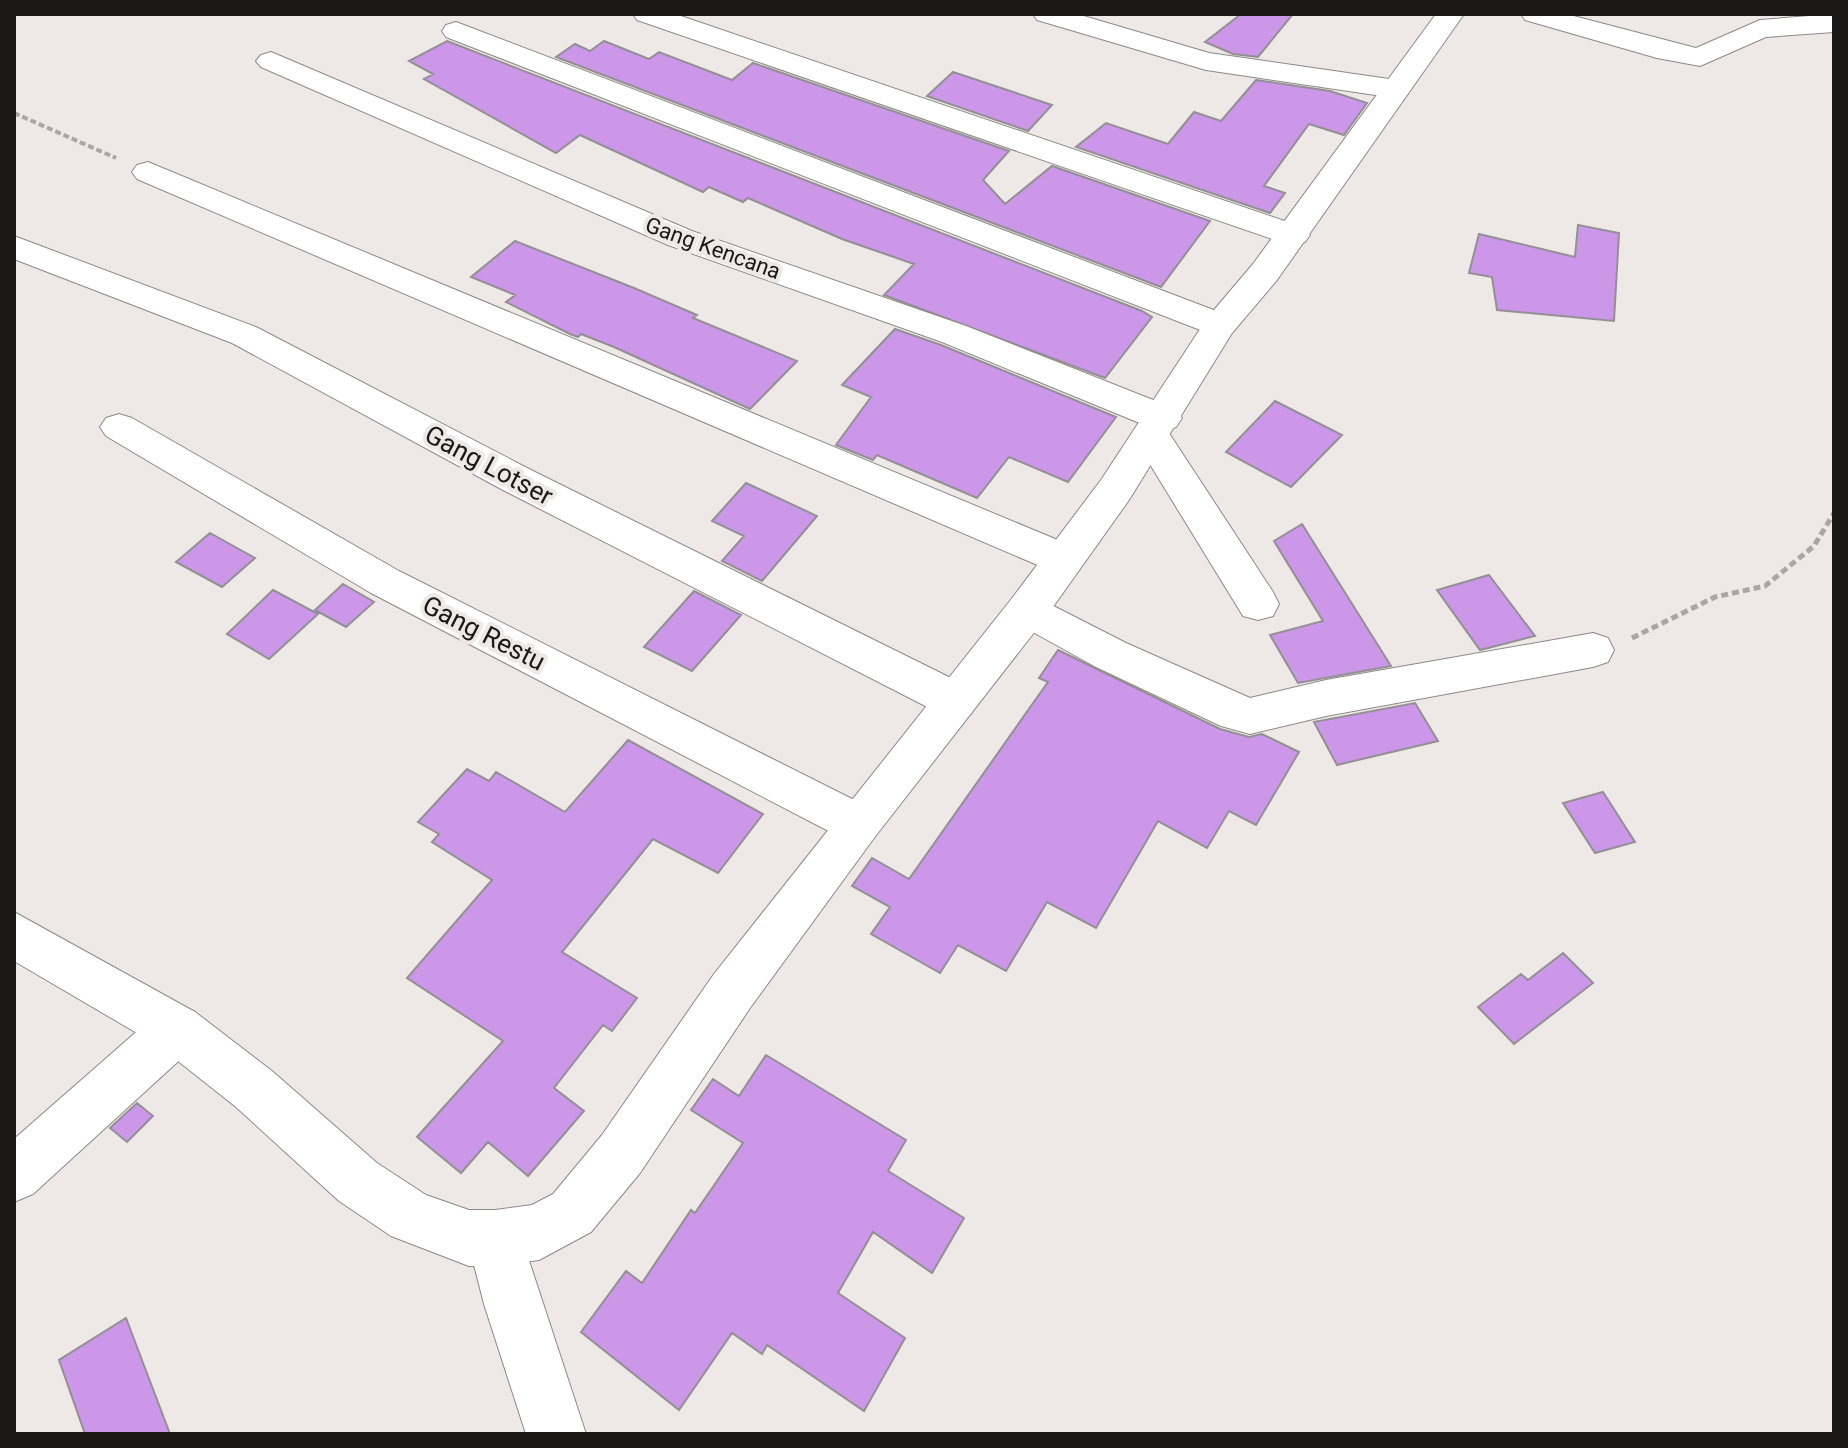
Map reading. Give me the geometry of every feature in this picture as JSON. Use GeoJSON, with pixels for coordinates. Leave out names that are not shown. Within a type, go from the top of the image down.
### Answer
{"type":"FeatureCollection","features":[{"type":"Feature","properties":{"kind":"street"},"geometry":{"type":"LineString","coordinates":[[647,14],[1293,235]]}},
{"type":"Feature","properties":{"kind":"street"},"geometry":{"type":"LineString","coordinates":[[1047,14],[1206,61],[1396,89]]}},
{"type":"Feature","properties":{"kind":"street"},"geometry":{"type":"LineString","coordinates":[[14,935],[177,1029],[254,1089],[371,1191],[431,1226],[469,1238],[495,1238],[539,1232],[572,1213],[621,1154],[732,991],[858,824],[1028,609],[1115,490],[1220,325],[1293,235],[1450,14]]}},
{"type":"Feature","properties":{"kind":"street"},"geometry":{"type":"LineString","coordinates":[[1535,14],[1667,52],[1700,57],[1760,29],[1834,23]]}},
{"type":"Feature","properties":{"kind":"street"},"geometry":{"type":"LineString","coordinates":[[456,31],[1220,325]]}},
{"type":"Feature","properties":{"kind":"street","name":"Gang Kencana"},"geometry":{"type":"LineString","coordinates":[[271,61],[680,238],[954,334],[1157,426]]}},
{"type":"Feature","properties":{"kind":"street"},"geometry":{"type":"LineString","coordinates":[[148,172],[1063,559]]}},
{"type":"Feature","properties":{"kind":"street","name":"Gang Lotser"},"geometry":{"type":"LineString","coordinates":[[14,247],[244,335],[517,480],[956,701]]}},
{"type":"Feature","properties":{"kind":"street"},"geometry":{"type":"LineString","coordinates":[[1157,426],[1258,604]]}},
{"type":"Feature","properties":{"kind":"street","name":"Gang Restu"},"geometry":{"type":"LineString","coordinates":[[119,427],[385,582],[858,824]]}},
{"type":"Feature","properties":{"kind":"street"},"geometry":{"type":"LineString","coordinates":[[1028,609],[1111,655],[1236,713],[1250,716],[1326,698],[1593,650]]}},
{"type":"Feature","properties":{"kind":"street"},"geometry":{"type":"LineString","coordinates":[[14,1175],[177,1029]]}},
{"type":"Feature","properties":{"kind":"street"},"geometry":{"type":"LineString","coordinates":[[495,1238],[512,1304],[556,1434]]}},
{"type":"Feature","properties":{"kind":"path"},"geometry":{"type":"LineString","coordinates":[[14,113],[148,172]]}},
{"type":"Feature","properties":{"kind":"path"},"geometry":{"type":"LineString","coordinates":[[1593,650],[1626,641],[1715,597],[1765,586],[1814,546],[1834,513]]}},
{"type":"Feature","properties":{"kind":"building"},"geometry":{"type":"Polygon","coordinates":[[[1241,14],[1293,14],[1258,57],[1233,54],[1205,42],[1241,14]]]}},
{"type":"Feature","properties":{"kind":"building"},"geometry":{"type":"Polygon","coordinates":[[[447,41],[1152,317],[1105,378],[884,295],[914,264],[842,239],[748,198],[743,202],[709,187],[703,192],[580,135],[556,153],[424,79],[433,74],[409,61],[447,41]]]}},
{"type":"Feature","properties":{"kind":"building"},"geometry":{"type":"Polygon","coordinates":[[[604,41],[649,59],[659,52],[732,80],[753,63],[1009,151],[983,180],[1005,204],[1052,166],[1210,221],[1161,287],[556,57],[575,44],[590,51],[604,41]]]}},
{"type":"Feature","properties":{"kind":"building"},"geometry":{"type":"Polygon","coordinates":[[[953,72],[1052,105],[1028,131],[927,96],[953,72]]]}},
{"type":"Feature","properties":{"kind":"building"},"geometry":{"type":"Polygon","coordinates":[[[1256,80],[1330,91],[1367,103],[1344,135],[1309,124],[1264,186],[1285,193],[1270,213],[1076,147],[1106,123],[1168,144],[1194,112],[1221,121],[1256,80]]]}},
{"type":"Feature","properties":{"kind":"building"},"geometry":{"type":"Polygon","coordinates":[[[1578,225],[1619,233],[1614,321],[1497,310],[1492,277],[1469,273],[1479,234],[1575,257],[1578,225]]]}},
{"type":"Feature","properties":{"kind":"building"},"geometry":{"type":"Polygon","coordinates":[[[515,241],[634,288],[697,315],[693,318],[797,361],[750,409],[614,347],[581,334],[578,337],[570,334],[506,302],[515,295],[471,277],[515,241]]]}},
{"type":"Feature","properties":{"kind":"building"},"geometry":{"type":"Polygon","coordinates":[[[895,329],[1116,417],[1068,482],[1009,457],[977,498],[877,455],[873,460],[836,445],[871,397],[842,385],[895,329]]]}},
{"type":"Feature","properties":{"kind":"building"},"geometry":{"type":"Polygon","coordinates":[[[1275,401],[1342,435],[1291,487],[1226,452],[1275,401]]]}},
{"type":"Feature","properties":{"kind":"building"},"geometry":{"type":"Polygon","coordinates":[[[746,483],[817,516],[762,581],[722,561],[744,536],[712,521],[746,483]]]}},
{"type":"Feature","properties":{"kind":"building"},"geometry":{"type":"Polygon","coordinates":[[[1302,524],[1391,666],[1298,683],[1270,635],[1323,621],[1274,541],[1302,524]]]}},
{"type":"Feature","properties":{"kind":"building"},"geometry":{"type":"Polygon","coordinates":[[[210,533],[255,558],[222,587],[176,562],[210,533]]]}},
{"type":"Feature","properties":{"kind":"building"},"geometry":{"type":"Polygon","coordinates":[[[1489,575],[1535,636],[1480,650],[1437,590],[1489,575]]]}},
{"type":"Feature","properties":{"kind":"building"},"geometry":{"type":"Polygon","coordinates":[[[343,584],[374,602],[346,627],[315,610],[343,584]]]}},
{"type":"Feature","properties":{"kind":"building"},"geometry":{"type":"Polygon","coordinates":[[[273,590],[318,614],[269,659],[227,634],[273,590]]]}},
{"type":"Feature","properties":{"kind":"building"},"geometry":{"type":"Polygon","coordinates":[[[694,591],[741,615],[692,671],[644,647],[694,591]]]}},
{"type":"Feature","properties":{"kind":"building"},"geometry":{"type":"Polygon","coordinates":[[[1058,650],[1220,729],[1249,737],[1262,734],[1299,752],[1256,825],[1229,811],[1207,848],[1158,821],[1096,928],[1047,902],[1006,971],[958,945],[940,973],[871,934],[890,907],[852,886],[872,858],[909,879],[1048,682],[1039,678],[1058,650]]]}},
{"type":"Feature","properties":{"kind":"building"},"geometry":{"type":"Polygon","coordinates":[[[1415,703],[1438,741],[1337,765],[1314,722],[1415,703]]]}},
{"type":"Feature","properties":{"kind":"building"},"geometry":{"type":"Polygon","coordinates":[[[628,740],[763,814],[718,873],[653,839],[562,952],[637,998],[612,1031],[603,1025],[554,1088],[584,1111],[528,1176],[488,1142],[461,1173],[417,1137],[503,1041],[407,978],[492,880],[432,842],[439,834],[418,822],[467,769],[489,781],[496,772],[565,812],[628,740]]]}},
{"type":"Feature","properties":{"kind":"building"},"geometry":{"type":"Polygon","coordinates":[[[1603,792],[1635,842],[1595,853],[1563,803],[1603,792]]]}},
{"type":"Feature","properties":{"kind":"building"},"geometry":{"type":"Polygon","coordinates":[[[1563,953],[1593,983],[1514,1044],[1478,1007],[1521,974],[1528,980],[1563,953]]]}},
{"type":"Feature","properties":{"kind":"building"},"geometry":{"type":"Polygon","coordinates":[[[766,1055],[906,1140],[888,1171],[964,1218],[932,1273],[873,1232],[838,1293],[905,1338],[864,1411],[767,1345],[762,1354],[732,1333],[679,1410],[581,1332],[626,1271],[642,1283],[691,1210],[695,1213],[743,1143],[691,1110],[713,1079],[739,1096],[766,1055]]]}},
{"type":"Feature","properties":{"kind":"building"},"geometry":{"type":"Polygon","coordinates":[[[137,1103],[153,1116],[127,1142],[110,1128],[137,1103]]]}},
{"type":"Feature","properties":{"kind":"building"},"geometry":{"type":"Polygon","coordinates":[[[126,1318],[170,1434],[85,1434],[59,1360],[126,1318]]]}}]}
